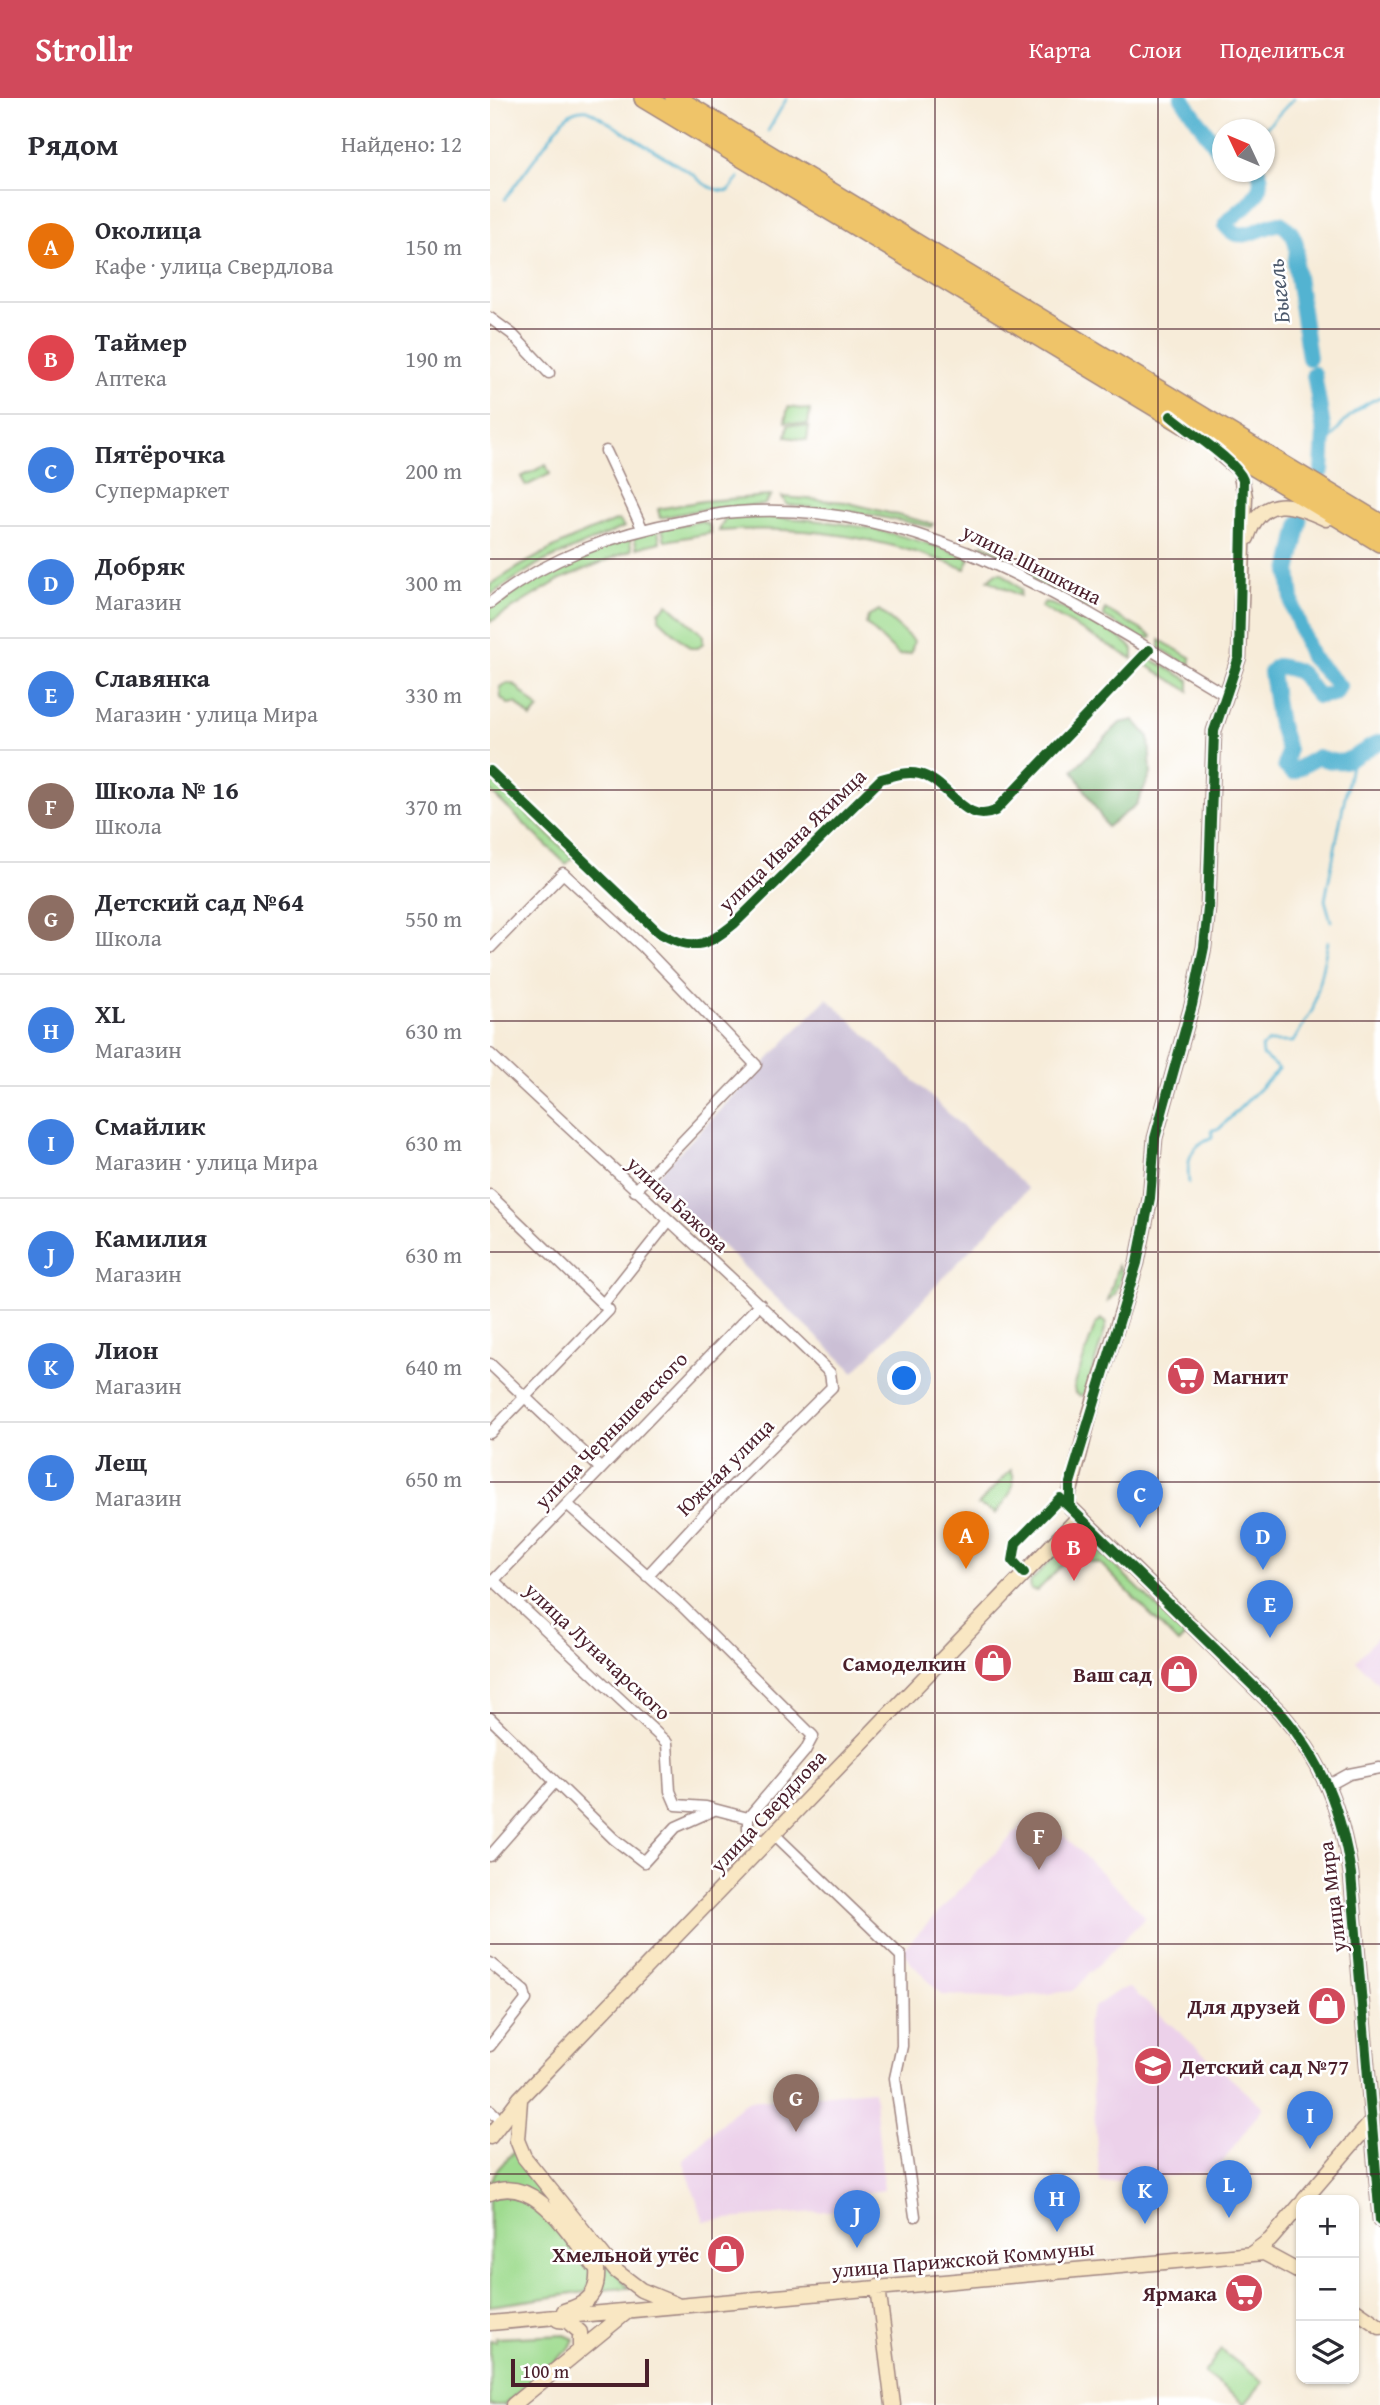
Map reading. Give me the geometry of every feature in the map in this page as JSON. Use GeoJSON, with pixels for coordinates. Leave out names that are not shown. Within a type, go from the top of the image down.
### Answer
{"type":"FeatureCollection","features":[{"type":"Feature","properties":{"kind":"highway"},"geometry":{"type":"LineString","coordinates":[[644,98],[1380,543]]}},
{"type":"Feature","properties":{"kind":"highway"},"geometry":{"type":"LineString","coordinates":[[675,98],[1380,524]]}},
{"type":"Feature","properties":{"kind":"street"},"geometry":{"type":"LineString","coordinates":[[490,318],[512,334],[549,373]]}},
{"type":"Feature","properties":{"kind":"street"},"geometry":{"type":"LineString","coordinates":[[1024,1573],[1013,1561],[1016,1543],[1069,1507],[1070,1483],[1137,1264],[1150,1198],[1155,1138],[1192,1005],[1204,947],[1208,908],[1214,731],[1238,657],[1245,497],[1240,471],[1171,416]]}},
{"type":"Feature","properties":{"kind":"street"},"geometry":{"type":"LineString","coordinates":[[606,451],[619,473],[642,528]]}},
{"type":"Feature","properties":{"kind":"street"},"geometry":{"type":"LineString","coordinates":[[1242,553],[1250,527],[1258,516],[1281,504],[1299,505],[1380,543]]}},
{"type":"Feature","properties":{"kind":"street","name":"улица Шишкина"},"geometry":{"type":"LineString","coordinates":[[490,603],[556,563],[600,542],[642,528],[734,512],[831,514],[884,524],[939,540],[994,562],[1224,694]]}},
{"type":"Feature","properties":{"kind":"street","name":"улица Ивана Яхимца"},"geometry":{"type":"LineString","coordinates":[[490,771],[657,932],[679,944],[698,946],[717,938],[734,924],[880,779],[901,774],[920,774],[936,782],[975,816],[984,817],[995,811],[1149,650]]}},
{"type":"Feature","properties":{"kind":"street"},"geometry":{"type":"LineString","coordinates":[[490,948],[563,873],[643,947],[756,1065],[635,1191]]}},
{"type":"Feature","properties":{"kind":"street","name":"улица Бажова"},"geometry":{"type":"LineString","coordinates":[[490,1054],[668,1222],[760,1304],[830,1373],[832,1387]]}},
{"type":"Feature","properties":{"kind":"street"},"geometry":{"type":"LineString","coordinates":[[490,1195],[606,1307]]}},
{"type":"Feature","properties":{"kind":"street"},"geometry":{"type":"LineString","coordinates":[[490,1433],[606,1307],[668,1222]]}},
{"type":"Feature","properties":{"kind":"street","name":"улица Чернышевского"},"geometry":{"type":"LineString","coordinates":[[492,1582],[760,1304]]}},
{"type":"Feature","properties":{"kind":"street"},"geometry":{"type":"LineString","coordinates":[[490,1364],[601,1469]]}},
{"type":"Feature","properties":{"kind":"street","name":"Южная улица"},"geometry":{"type":"LineString","coordinates":[[647,1576],[707,1511],[832,1387]]}},
{"type":"Feature","properties":{"kind":"street"},"geometry":{"type":"LineString","coordinates":[[567,1504],[748,1670],[813,1736],[805,1751],[748,1818],[748,1829],[770,1840],[901,1956],[902,2046],[895,2078],[915,2216]]}},
{"type":"Feature","properties":{"kind":"street","name":"улица Свердлова"},"geometry":{"type":"LineString","coordinates":[[490,2137],[520,2098],[1024,1573],[1069,1507]]}},
{"type":"Feature","properties":{"kind":"street","name":"улица Мира"},"geometry":{"type":"LineString","coordinates":[[1069,1507],[1280,1712],[1303,1740],[1329,1785],[1345,1834],[1351,1874],[1378,2167],[1380,2220]]}},
{"type":"Feature","properties":{"kind":"street","name":"улица Луначарского"},"geometry":{"type":"LineString","coordinates":[[492,1582],[667,1743],[670,1791],[676,1805],[748,1818]]}},
{"type":"Feature","properties":{"kind":"street"},"geometry":{"type":"LineString","coordinates":[[492,1723],[614,1839],[644,1862],[676,1826],[714,1810]]}},
{"type":"Feature","properties":{"kind":"street"},"geometry":{"type":"LineString","coordinates":[[1329,1785],[1349,1774],[1380,1768]]}},
{"type":"Feature","properties":{"kind":"street"},"geometry":{"type":"LineString","coordinates":[[490,1856],[555,1782]]}},
{"type":"Feature","properties":{"kind":"street"},"geometry":{"type":"LineString","coordinates":[[490,1963],[520,1988],[526,2000],[490,2046]]}},
{"type":"Feature","properties":{"kind":"street"},"geometry":{"type":"LineString","coordinates":[[492,2115],[520,2098]]}},
{"type":"Feature","properties":{"kind":"street"},"geometry":{"type":"LineString","coordinates":[[520,2098],[516,2118],[517,2140],[524,2157],[616,2271],[641,2290],[680,2306]]}},
{"type":"Feature","properties":{"kind":"street"},"geometry":{"type":"LineString","coordinates":[[1309,2195],[1372,2121]]}},
{"type":"Feature","properties":{"kind":"street"},"geometry":{"type":"LineString","coordinates":[[490,2193],[514,2188],[532,2194],[597,2269],[599,2284],[591,2298],[570,2310],[540,2319]]}},
{"type":"Feature","properties":{"kind":"street"},"geometry":{"type":"LineString","coordinates":[[1251,2255],[1270,2240],[1296,2210]]}},
{"type":"Feature","properties":{"kind":"street","name":"улица Парижской Коммуны"},"geometry":{"type":"LineString","coordinates":[[540,2319],[1264,2253],[1276,2257],[1296,2270]]}},
{"type":"Feature","properties":{"kind":"street"},"geometry":{"type":"LineString","coordinates":[[878,2287],[893,2405]]}},
{"type":"Feature","properties":{"kind":"street"},"geometry":{"type":"LineString","coordinates":[[513,2405],[628,2311]]}},
{"type":"Feature","properties":{"kind":"street"},"geometry":{"type":"LineString","coordinates":[[1359,2312],[1380,2327]]}},
{"type":"Feature","properties":{"kind":"street"},"geometry":{"type":"LineString","coordinates":[[490,2323],[540,2319],[567,2321],[575,2326],[582,2340],[580,2350]]}},
{"type":"Feature","properties":{"kind":"shaded area"},"geometry":{"type":"Polygon","coordinates":[[[827,998],[1028,1189],[854,1372],[653,1180],[827,998]]]}},
{"type":"Feature","properties":{"kind":"shaded area"},"geometry":{"type":"Polygon","coordinates":[[[1380,1634],[1380,1685],[1356,1661],[1380,1634]]]}},
{"type":"Feature","properties":{"kind":"shaded area"},"geometry":{"type":"Polygon","coordinates":[[[1030,1817],[1051,1823],[1146,1917],[1072,1991],[1009,1998],[942,1995],[911,1963],[903,1949],[1030,1817]]]}},
{"type":"Feature","properties":{"kind":"shaded area","name":"Детский сад №77"},"geometry":{"type":"Polygon","coordinates":[[[1130,1988],[1263,2107],[1216,2171],[1100,2183],[1087,2024],[1094,2007],[1119,1990],[1130,1988]]]}},
{"type":"Feature","properties":{"kind":"shaded area"},"geometry":{"type":"Polygon","coordinates":[[[874,2090],[884,2190],[864,2193],[865,2208],[704,2221],[683,2160],[742,2104],[748,2101],[874,2090]]]}},
{"type":"Feature","properties":{"kind":"green space"},"geometry":{"type":"Polygon","coordinates":[[[788,407],[810,410],[808,425],[785,422],[788,407]]]}},
{"type":"Feature","properties":{"kind":"green space"},"geometry":{"type":"Polygon","coordinates":[[[788,424],[809,427],[807,440],[786,437],[788,424]]]}},
{"type":"Feature","properties":{"kind":"green space"},"geometry":{"type":"Polygon","coordinates":[[[546,465],[550,474],[526,486],[521,477],[546,465]]]}},
{"type":"Feature","properties":{"kind":"green space"},"geometry":{"type":"Polygon","coordinates":[[[771,496],[764,505],[699,510],[660,518],[658,509],[703,501],[771,496]]]}},
{"type":"Feature","properties":{"kind":"green space"},"geometry":{"type":"Polygon","coordinates":[[[782,497],[845,502],[933,524],[931,527],[861,513],[787,505],[782,497]]]}},
{"type":"Feature","properties":{"kind":"green space"},"geometry":{"type":"Polygon","coordinates":[[[725,518],[833,522],[914,539],[970,558],[965,569],[904,549],[844,536],[784,530],[719,531],[725,518]]]}},
{"type":"Feature","properties":{"kind":"green space"},"geometry":{"type":"Polygon","coordinates":[[[619,520],[624,527],[538,564],[490,595],[490,585],[521,566],[568,540],[619,520]]]}},
{"type":"Feature","properties":{"kind":"green space"},"geometry":{"type":"Polygon","coordinates":[[[701,521],[709,525],[711,533],[665,541],[662,528],[701,521]]]}},
{"type":"Feature","properties":{"kind":"green space"},"geometry":{"type":"Polygon","coordinates":[[[658,530],[660,542],[637,548],[634,537],[658,530]]]}},
{"type":"Feature","properties":{"kind":"green space"},"geometry":{"type":"Polygon","coordinates":[[[629,538],[632,550],[561,579],[490,622],[490,608],[523,587],[575,560],[629,538]]]}},
{"type":"Feature","properties":{"kind":"green space"},"geometry":{"type":"Polygon","coordinates":[[[983,544],[1098,605],[1089,610],[979,551],[983,544]]]}},
{"type":"Feature","properties":{"kind":"green space"},"geometry":{"type":"Polygon","coordinates":[[[996,573],[1002,573],[1021,590],[1020,596],[988,580],[996,573]]]}},
{"type":"Feature","properties":{"kind":"green space"},"geometry":{"type":"Polygon","coordinates":[[[1045,602],[1079,615],[1115,634],[1133,649],[1133,659],[1041,607],[1045,602]]]}},
{"type":"Feature","properties":{"kind":"green space"},"geometry":{"type":"Polygon","coordinates":[[[668,604],[703,635],[703,643],[698,648],[690,648],[659,619],[659,612],[668,604]]]}},
{"type":"Feature","properties":{"kind":"green space"},"geometry":{"type":"Polygon","coordinates":[[[1105,609],[1152,636],[1151,638],[1143,639],[1104,617],[1105,609]]]}},
{"type":"Feature","properties":{"kind":"green space"},"geometry":{"type":"Polygon","coordinates":[[[879,610],[914,641],[911,653],[899,655],[866,624],[868,617],[879,610]]]}},
{"type":"Feature","properties":{"kind":"green space"},"geometry":{"type":"Polygon","coordinates":[[[1160,640],[1191,658],[1190,666],[1160,648],[1160,640]]]}},
{"type":"Feature","properties":{"kind":"green space"},"geometry":{"type":"Polygon","coordinates":[[[1151,659],[1189,680],[1189,691],[1143,663],[1151,659]]]}},
{"type":"Feature","properties":{"kind":"green space"},"geometry":{"type":"Polygon","coordinates":[[[508,683],[515,685],[539,709],[531,718],[516,703],[508,704],[501,698],[500,687],[508,683]]]}},
{"type":"Feature","properties":{"kind":"green space"},"geometry":{"type":"Polygon","coordinates":[[[1134,720],[1149,737],[1151,774],[1136,805],[1107,827],[1073,770],[1120,723],[1134,720]]]}},
{"type":"Feature","properties":{"kind":"green space"},"geometry":{"type":"Polygon","coordinates":[[[490,778],[573,858],[566,864],[490,791],[490,778]]]}},
{"type":"Feature","properties":{"kind":"green space"},"geometry":{"type":"Polygon","coordinates":[[[1118,1265],[1122,1273],[1115,1295],[1108,1301],[1118,1265]]]}},
{"type":"Feature","properties":{"kind":"green space"},"geometry":{"type":"Polygon","coordinates":[[[1101,1319],[1107,1323],[1086,1391],[1081,1396],[1075,1393],[1074,1387],[1095,1325],[1101,1319]]]}},
{"type":"Feature","properties":{"kind":"green space"},"geometry":{"type":"Polygon","coordinates":[[[1011,1470],[1012,1487],[996,1513],[978,1505],[1011,1470]]]}},
{"type":"Feature","properties":{"kind":"green space"},"geometry":{"type":"Polygon","coordinates":[[[1075,1543],[1100,1551],[1186,1635],[1178,1643],[1101,1564],[1069,1557],[1061,1550],[1075,1543]]]}},
{"type":"Feature","properties":{"kind":"green space"},"geometry":{"type":"Polygon","coordinates":[[[1058,1553],[1067,1560],[1037,1591],[1031,1590],[1030,1582],[1058,1553]]]}},
{"type":"Feature","properties":{"kind":"green space"},"geometry":{"type":"Polygon","coordinates":[[[514,2151],[629,2288],[600,2290],[602,2278],[544,2198],[490,2187],[495,2172],[514,2151]]]}},
{"type":"Feature","properties":{"kind":"green space"},"geometry":{"type":"Polygon","coordinates":[[[508,2191],[536,2204],[591,2269],[592,2280],[586,2292],[490,2306],[490,2197],[508,2191]]]}},
{"type":"Feature","properties":{"kind":"green space"},"geometry":{"type":"Polygon","coordinates":[[[565,2335],[574,2339],[570,2348],[504,2405],[490,2405],[490,2341],[496,2342],[495,2338],[565,2335]]]}},
{"type":"Feature","properties":{"kind":"green space"},"geometry":{"type":"Polygon","coordinates":[[[1221,2350],[1263,2382],[1245,2404],[1204,2373],[1221,2350]]]}},
{"type":"Feature","properties":{"kind":"waterway"},"geometry":{"type":"LineString","coordinates":[[768,131],[787,98]]}},
{"type":"Feature","properties":{"kind":"waterway","name":"Быгель"},"geometry":{"type":"LineString","coordinates":[[1182,98],[1212,141]]}},
{"type":"Feature","properties":{"kind":"waterway"},"geometry":{"type":"LineString","coordinates":[[1274,119],[1294,98]]}},
{"type":"Feature","properties":{"kind":"waterway"},"geometry":{"type":"LineString","coordinates":[[505,199],[562,121],[571,113],[580,110],[588,110],[710,187],[729,191],[739,177]]}},
{"type":"Feature","properties":{"kind":"waterway","name":"Быгель"},"geometry":{"type":"LineString","coordinates":[[1261,182],[1257,194],[1226,226],[1232,232],[1245,234],[1280,223],[1290,231],[1297,252],[1295,263],[1309,358]]}},
{"type":"Feature","properties":{"kind":"waterway","name":"Быгель"},"geometry":{"type":"LineString","coordinates":[[1314,374],[1324,433],[1322,470]]}},
{"type":"Feature","properties":{"kind":"waterway"},"geometry":{"type":"LineString","coordinates":[[1323,453],[1346,420],[1361,407],[1380,397]]}},
{"type":"Feature","properties":{"kind":"waterway","name":"Быгель"},"geometry":{"type":"LineString","coordinates":[[1300,522],[1289,572],[1293,608],[1311,657],[1339,686],[1335,694],[1318,696],[1299,672],[1277,666],[1271,672],[1278,719],[1288,750],[1285,766],[1292,772],[1318,757],[1344,761],[1380,742]]}},
{"type":"Feature","properties":{"kind":"waterway"},"geometry":{"type":"LineString","coordinates":[[1331,921],[1325,900],[1352,760]]}},
{"type":"Feature","properties":{"kind":"waterway"},"geometry":{"type":"LineString","coordinates":[[1189,1183],[1188,1167],[1194,1149],[1212,1137],[1212,1130],[1219,1129],[1279,1069],[1262,1055],[1261,1047],[1269,1042],[1293,1042],[1313,1009],[1328,942]]}},
{"type":"Feature","properties":{"kind":"cycle path"},"geometry":{"type":"LineString","coordinates":[[1070,1507],[1070,1483],[1137,1263],[1150,1198],[1155,1138],[1192,1005],[1204,947],[1208,908],[1214,731],[1239,657],[1243,480],[1222,455],[1171,416]]}},
{"type":"Feature","properties":{"kind":"cycle path"},"geometry":{"type":"LineString","coordinates":[[490,771],[658,932],[680,942],[698,944],[715,938],[734,924],[881,779],[904,773],[919,774],[930,778],[974,813],[995,811],[1149,650]]}},
{"type":"Feature","properties":{"kind":"cycle path"},"geometry":{"type":"LineString","coordinates":[[1024,1573],[1013,1561],[1016,1543],[1060,1498],[1280,1712],[1319,1768],[1342,1828],[1351,1874],[1380,2220]]}},
{"type":"Feature","properties":{"kind":"place","name":"Магнит"},"geometry":{"type":"Point","coordinates":[1186,1376]}},
{"type":"Feature","properties":{"kind":"place","name":"Пятёрочка"},"geometry":{"type":"Point","coordinates":[1140,1528]}},
{"type":"Feature","properties":{"kind":"place","name":"Околица"},"geometry":{"type":"Point","coordinates":[966,1569]}},
{"type":"Feature","properties":{"kind":"place","name":"Добряк"},"geometry":{"type":"Point","coordinates":[1263,1570]}},
{"type":"Feature","properties":{"kind":"place","name":"Таймер"},"geometry":{"type":"Point","coordinates":[1074,1581]}},
{"type":"Feature","properties":{"kind":"place","name":"Славянка"},"geometry":{"type":"Point","coordinates":[1270,1638]}},
{"type":"Feature","properties":{"kind":"place","name":"Самоделкин"},"geometry":{"type":"Point","coordinates":[993,1663]}},
{"type":"Feature","properties":{"kind":"place","name":"Ваш сад"},"geometry":{"type":"Point","coordinates":[1179,1674]}},
{"type":"Feature","properties":{"kind":"place","name":"Школа № 16"},"geometry":{"type":"Point","coordinates":[1039,1870]}},
{"type":"Feature","properties":{"kind":"place","name":"Для друзей"},"geometry":{"type":"Point","coordinates":[1327,2006]}},
{"type":"Feature","properties":{"kind":"place","name":"Детский сад №77"},"geometry":{"type":"Point","coordinates":[1153,2066]}},
{"type":"Feature","properties":{"kind":"place","name":"Детский сад №64"},"geometry":{"type":"Point","coordinates":[796,2132]}},
{"type":"Feature","properties":{"kind":"place","name":"Смайлик"},"geometry":{"type":"Point","coordinates":[1310,2149]}},
{"type":"Feature","properties":{"kind":"place","name":"Лещ"},"geometry":{"type":"Point","coordinates":[1229,2218]}},
{"type":"Feature","properties":{"kind":"place","name":"Лион"},"geometry":{"type":"Point","coordinates":[1145,2224]}},
{"type":"Feature","properties":{"kind":"place","name":"XL"},"geometry":{"type":"Point","coordinates":[1057,2232]}},
{"type":"Feature","properties":{"kind":"place","name":"Камилия"},"geometry":{"type":"Point","coordinates":[857,2248]}},
{"type":"Feature","properties":{"kind":"place","name":"Хмельной утёс"},"geometry":{"type":"Point","coordinates":[726,2254]}},
{"type":"Feature","properties":{"kind":"place","name":"Ярмака"},"geometry":{"type":"Point","coordinates":[1244,2293]}}]}
